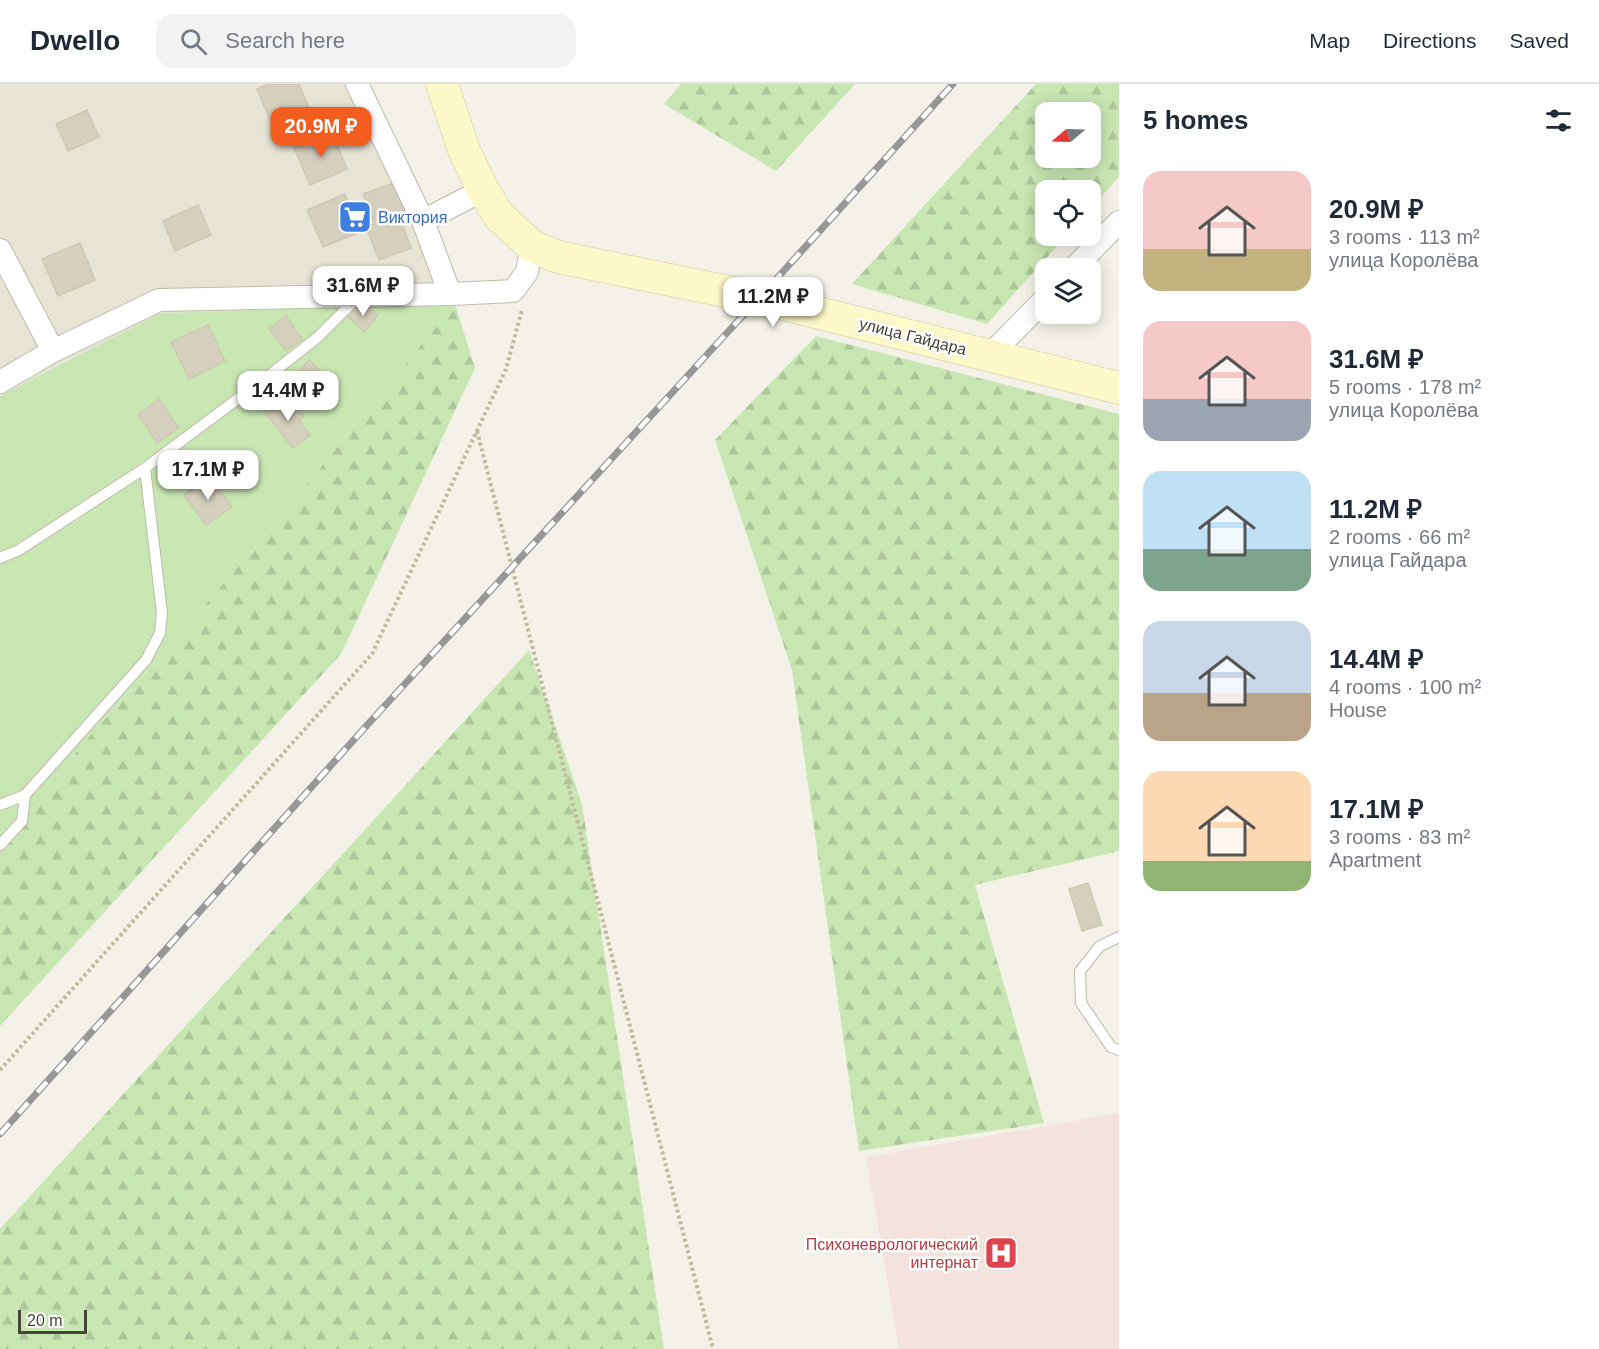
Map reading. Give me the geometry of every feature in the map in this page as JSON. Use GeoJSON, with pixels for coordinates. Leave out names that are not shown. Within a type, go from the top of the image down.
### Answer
{"type":"FeatureCollection","features":[{"type":"Feature","properties":{"kind":"street"},"geometry":{"type":"LineString","coordinates":[[357,84],[423,220],[450,294]]}},
{"type":"Feature","properties":{"kind":"street"},"geometry":{"type":"LineString","coordinates":[[0,382],[52,351],[159,300],[513,291],[527,272],[532,246],[499,216],[483,190],[464,150],[442,84]]}},
{"type":"Feature","properties":{"kind":"street"},"geometry":{"type":"LineString","coordinates":[[423,220],[483,190]]}},
{"type":"Feature","properties":{"kind":"street"},"geometry":{"type":"LineString","coordinates":[[1084,258],[1119,222]]}},
{"type":"Feature","properties":{"kind":"street","name":"улица Гайдара"},"geometry":{"type":"LineString","coordinates":[[532,246],[558,257],[759,298],[1119,388]]}},
{"type":"Feature","properties":{"kind":"street"},"geometry":{"type":"LineString","coordinates":[[0,250],[52,351]]}},
{"type":"Feature","properties":{"kind":"street"},"geometry":{"type":"LineString","coordinates":[[990,356],[1035,309]]}},
{"type":"Feature","properties":{"kind":"lane"},"geometry":{"type":"LineString","coordinates":[[0,558],[19,550],[145,468],[318,337],[358,296]]}},
{"type":"Feature","properties":{"kind":"lane"},"geometry":{"type":"LineString","coordinates":[[0,805],[25,795],[146,660],[160,633],[162,613],[145,468]]}},
{"type":"Feature","properties":{"kind":"lane"},"geometry":{"type":"LineString","coordinates":[[0,845],[22,821],[25,795]]}},
{"type":"Feature","properties":{"kind":"lane"},"geometry":{"type":"LineString","coordinates":[[1119,937],[1100,946],[1080,971],[1081,1003],[1111,1047],[1119,1050]]}},
{"type":"Feature","properties":{"kind":"path"},"geometry":{"type":"LineString","coordinates":[[0,1070],[372,654],[506,369],[522,312],[513,291]]}},
{"type":"Feature","properties":{"kind":"path"},"geometry":{"type":"LineString","coordinates":[[477,430],[713,1349]]}},
{"type":"Feature","properties":{"kind":"shaded area"},"geometry":{"type":"Polygon","coordinates":[[[0,84],[365,84],[455,304],[160,313],[0,396],[0,84]]]}},
{"type":"Feature","properties":{"kind":"shaded area","name":"Психоневрологический интернат"},"geometry":{"type":"Polygon","coordinates":[[[1119,1113],[1119,1349],[899,1349],[866,1157],[1119,1113]]]}},
{"type":"Feature","properties":{"kind":"green space"},"geometry":{"type":"Polygon","coordinates":[[[681,84],[855,84],[776,171],[664,104],[681,84]]]}},
{"type":"Feature","properties":{"kind":"green space"},"geometry":{"type":"Polygon","coordinates":[[[1036,84],[1119,84],[1119,177],[1101,197],[1101,180],[1035,180],[1035,246],[1057,246],[1046,258],[1035,258],[1035,271],[987,324],[852,284],[1036,84]]]}},
{"type":"Feature","properties":{"kind":"green space"},"geometry":{"type":"Polygon","coordinates":[[[455,304],[252,551],[0,839],[0,396],[160,313],[455,304]]]}},
{"type":"Feature","properties":{"kind":"green space"},"geometry":{"type":"Polygon","coordinates":[[[455,304],[475,368],[341,654],[0,1026],[0,839],[252,551],[455,304]]]}},
{"type":"Feature","properties":{"kind":"green space"},"geometry":{"type":"Polygon","coordinates":[[[816,336],[1119,414],[1119,851],[975,885],[1044,1123],[859,1151],[792,670],[715,440],[816,336]]]}},
{"type":"Feature","properties":{"kind":"green space"},"geometry":{"type":"Polygon","coordinates":[[[529,650],[582,804],[664,1349],[0,1349],[0,1229],[529,650]]]}},
{"type":"Feature","properties":{"kind":"building"},"geometry":{"type":"Polygon","coordinates":[[[269,84],[299,84],[310,111],[273,126],[257,89],[269,84]]]}},
{"type":"Feature","properties":{"kind":"building"},"geometry":{"type":"Polygon","coordinates":[[[87,110],[99,137],[68,151],[56,124],[87,110]]]}},
{"type":"Feature","properties":{"kind":"building"},"geometry":{"type":"Polygon","coordinates":[[[332,132],[347,169],[310,185],[294,148],[332,132]]]}},
{"type":"Feature","properties":{"kind":"building"},"geometry":{"type":"Polygon","coordinates":[[[394,183],[405,213],[399,215],[411,248],[379,260],[366,227],[374,224],[363,194],[394,183]]]}},
{"type":"Feature","properties":{"kind":"building"},"geometry":{"type":"Polygon","coordinates":[[[345,194],[360,232],[323,247],[307,210],[345,194]]]}},
{"type":"Feature","properties":{"kind":"building"},"geometry":{"type":"Polygon","coordinates":[[[198,205],[211,235],[175,251],[163,221],[198,205]]]}},
{"type":"Feature","properties":{"kind":"building"},"geometry":{"type":"Polygon","coordinates":[[[80,243],[95,280],[58,296],[42,259],[80,243]]]}},
{"type":"Feature","properties":{"kind":"building"},"geometry":{"type":"Polygon","coordinates":[[[354,307],[368,308],[378,315],[365,332],[347,316],[354,307]]]}},
{"type":"Feature","properties":{"kind":"building"},"geometry":{"type":"Polygon","coordinates":[[[286,316],[302,339],[286,351],[269,329],[286,316]]]}},
{"type":"Feature","properties":{"kind":"building"},"geometry":{"type":"Polygon","coordinates":[[[208,325],[225,361],[189,379],[171,342],[208,325]]]}},
{"type":"Feature","properties":{"kind":"building"},"geometry":{"type":"Polygon","coordinates":[[[309,360],[324,375],[314,385],[299,371],[309,360]]]}},
{"type":"Feature","properties":{"kind":"building"},"geometry":{"type":"Polygon","coordinates":[[[281,398],[291,410],[296,405],[304,416],[299,420],[310,435],[293,448],[264,411],[281,398]]]}},
{"type":"Feature","properties":{"kind":"building"},"geometry":{"type":"Polygon","coordinates":[[[159,399],[179,428],[157,443],[138,414],[159,399]]]}},
{"type":"Feature","properties":{"kind":"building"},"geometry":{"type":"Polygon","coordinates":[[[210,477],[232,507],[206,525],[184,495],[210,477]]]}},
{"type":"Feature","properties":{"kind":"building"},"geometry":{"type":"Polygon","coordinates":[[[1088,883],[1102,925],[1082,931],[1069,889],[1088,883]]]}},
{"type":"Feature","properties":{"kind":"railway"},"geometry":{"type":"LineString","coordinates":[[0,1134],[369,723],[953,84]]}},
{"type":"Feature","properties":{"kind":"place","name":"Виктория"},"geometry":{"type":"Point","coordinates":[355,217]}},
{"type":"Feature","properties":{"kind":"place","name":"Психоневрологический интернат"},"geometry":{"type":"Point","coordinates":[1001,1253]}}]}
